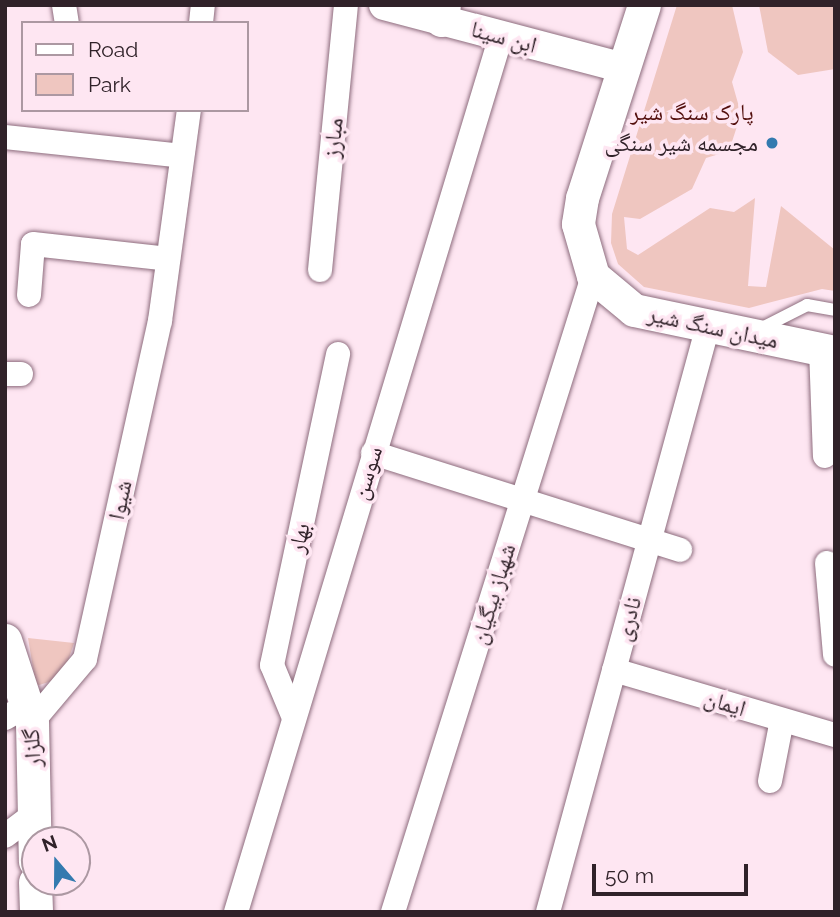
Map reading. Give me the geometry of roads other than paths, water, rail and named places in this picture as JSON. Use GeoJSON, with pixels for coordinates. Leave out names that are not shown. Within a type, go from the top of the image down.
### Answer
{"type":"FeatureCollection","features":[{"type":"Feature","properties":{"kind":"main road"},"geometry":{"type":"LineString","coordinates":[[593,276],[578,224],[644,5]]}},
{"type":"Feature","properties":{"kind":"main road","name":"میدان سنگ شیر"},"geometry":{"type":"LineString","coordinates":[[593,276],[634,310],[828,351]]}},
{"type":"Feature","properties":{"kind":"main road","name":"گلزار"},"geometry":{"type":"LineString","coordinates":[[5,640],[21,715],[34,826]]}},
{"type":"Feature","properties":{"kind":"street","name":"مبارز"},"geometry":{"type":"LineString","coordinates":[[320,270],[346,5]]}},
{"type":"Feature","properties":{"kind":"street","name":"ابن سینا"},"geometry":{"type":"LineString","coordinates":[[384,5],[443,13],[501,36],[624,68]]}},
{"type":"Feature","properties":{"kind":"street","name":"سوسن"},"geometry":{"type":"LineString","coordinates":[[236,912],[501,36]]}},
{"type":"Feature","properties":{"kind":"street","name":"شیوا"},"geometry":{"type":"LineString","coordinates":[[21,715],[85,659],[160,321],[189,112]]}},
{"type":"Feature","properties":{"kind":"street"},"geometry":{"type":"LineString","coordinates":[[5,137],[183,156]]}},
{"type":"Feature","properties":{"kind":"street"},"geometry":{"type":"LineString","coordinates":[[29,295],[33,244],[168,259]]}},
{"type":"Feature","properties":{"kind":"street","name":"شهباز بیگیان"},"geometry":{"type":"LineString","coordinates":[[393,912],[593,276]]}},
{"type":"Feature","properties":{"kind":"street","name":"نادری"},"geometry":{"type":"LineString","coordinates":[[548,912],[708,327]]}},
{"type":"Feature","properties":{"kind":"street"},"geometry":{"type":"LineString","coordinates":[[825,456],[828,351]]}},
{"type":"Feature","properties":{"kind":"street","name":"بهار"},"geometry":{"type":"LineString","coordinates":[[294,718],[272,665],[338,354]]}},
{"type":"Feature","properties":{"kind":"street"},"geometry":{"type":"LineString","coordinates":[[373,453],[680,550]]}},
{"type":"Feature","properties":{"kind":"street"},"geometry":{"type":"LineString","coordinates":[[827,563],[835,655]]}},
{"type":"Feature","properties":{"kind":"street","name":"ایمان"},"geometry":{"type":"LineString","coordinates":[[614,670],[835,735]]}},
{"type":"Feature","properties":{"kind":"street"},"geometry":{"type":"LineString","coordinates":[[770,781],[782,720]]}},
{"type":"Feature","properties":{"kind":"street"},"geometry":{"type":"LineString","coordinates":[[5,836],[34,814]]}},
{"type":"Feature","properties":{"kind":"lane"},"geometry":{"type":"LineString","coordinates":[[748,335],[807,305],[835,310]]}},
{"type":"Feature","properties":{"kind":"place","name":"مجسمه شیر سنگی"},"geometry":{"type":"Point","coordinates":[772,143]}},
{"type":"Feature","properties":{"kind":"park label","name":"پارک سنگ شیر"},"geometry":{"type":"Point","coordinates":[692,112]}}]}
